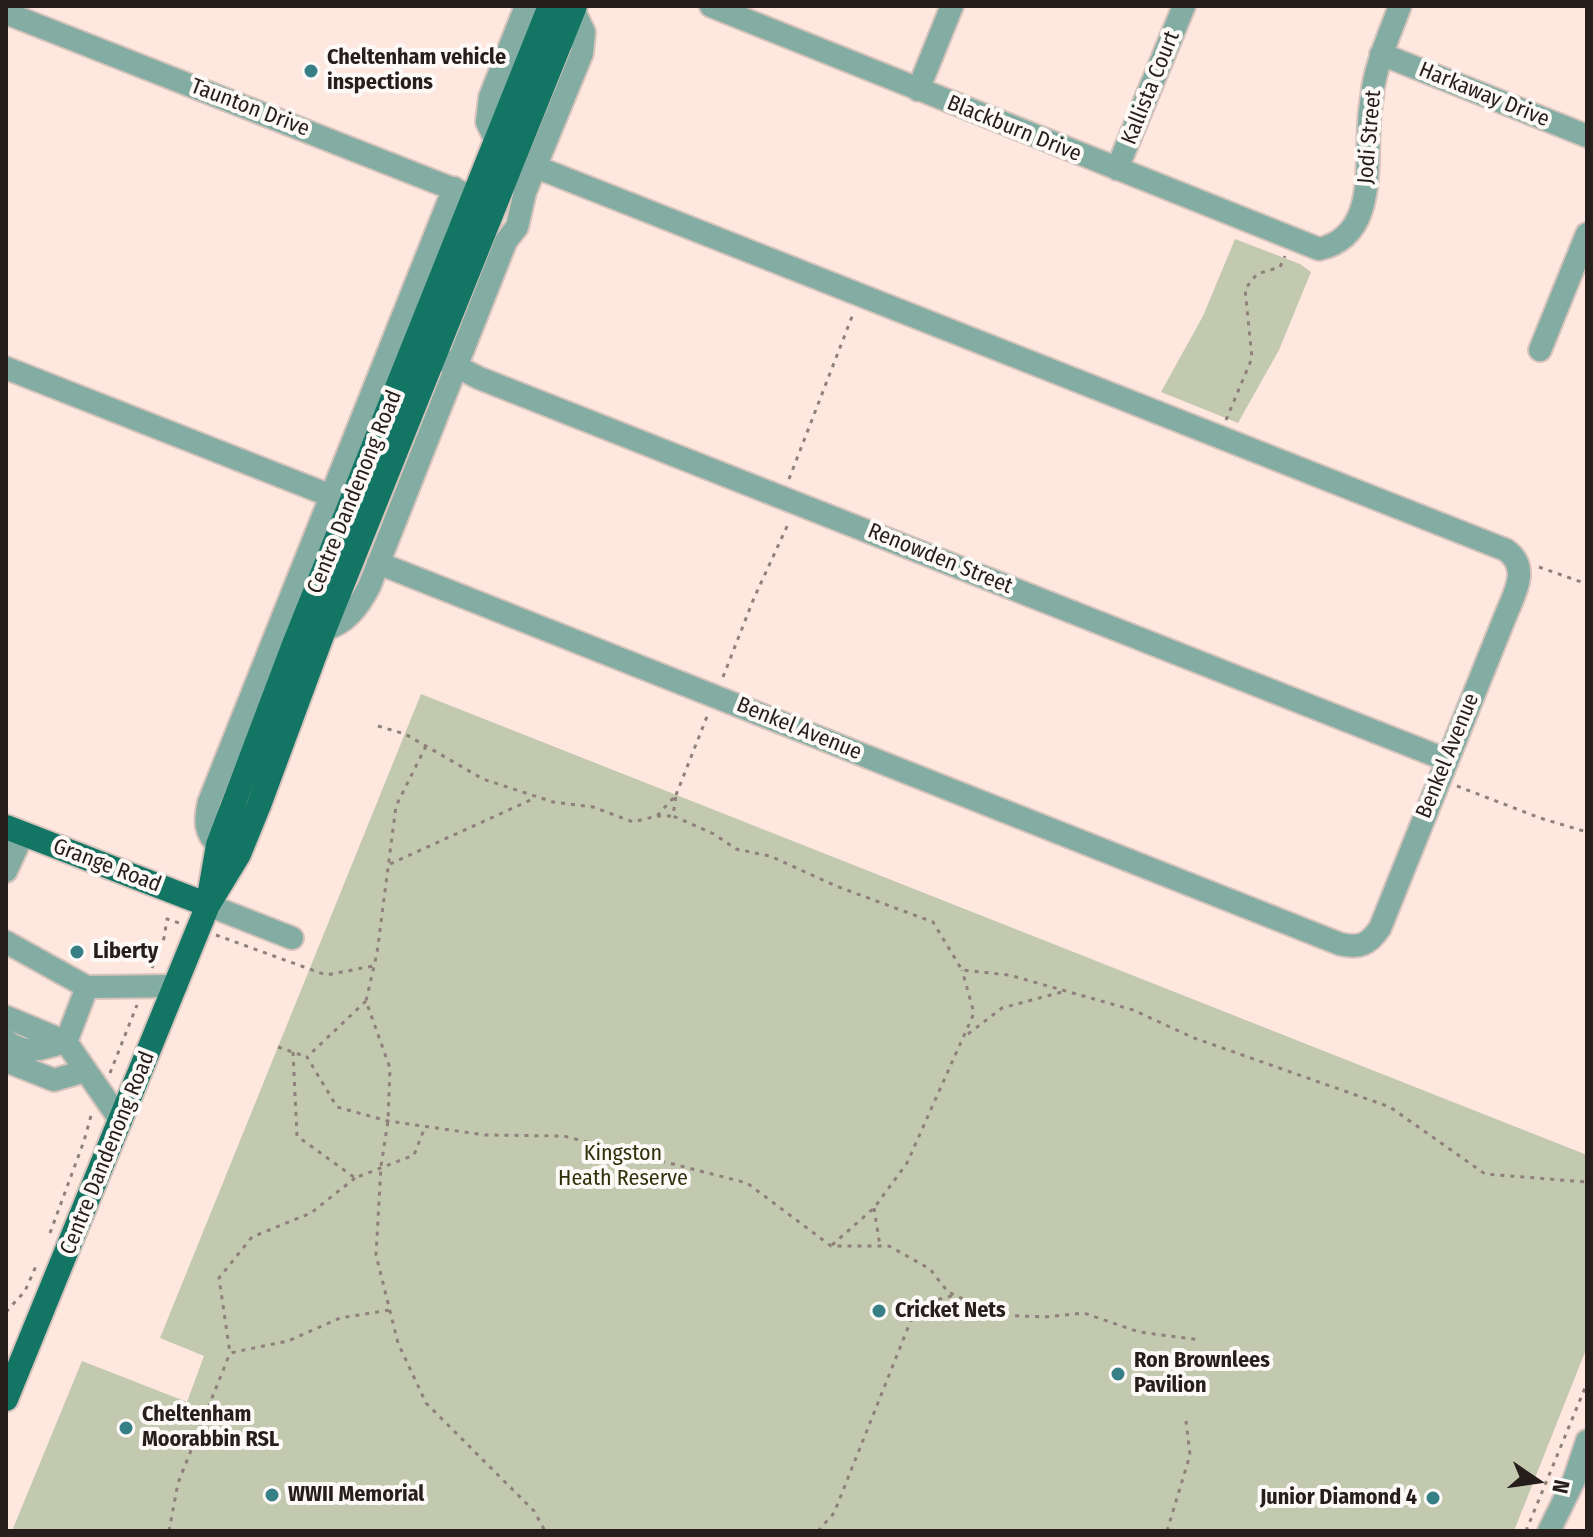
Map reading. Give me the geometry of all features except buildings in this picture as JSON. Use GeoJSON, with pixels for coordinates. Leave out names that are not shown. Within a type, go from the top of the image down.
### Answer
{"type":"FeatureCollection","features":[{"type":"Feature","properties":{"kind":"main road","name":"Centre Dandenong Road"},"geometry":{"type":"LineString","coordinates":[[208,905],[218,845],[351,504],[496,141],[566,7]]}},
{"type":"Feature","properties":{"kind":"main road","name":"Centre Dandenong Road"},"geometry":{"type":"LineString","coordinates":[[6,1399],[208,905],[239,854],[259,805],[324,630],[351,504],[434,355],[474,197],[566,7]]}},
{"type":"Feature","properties":{"kind":"main road","name":"Grange Road"},"geometry":{"type":"LineString","coordinates":[[15,830],[208,905]]}},
{"type":"Feature","properties":{"kind":"street"},"geometry":{"type":"LineString","coordinates":[[496,141],[487,122],[490,97],[526,6]]}},
{"type":"Feature","properties":{"kind":"street","name":"Blackburn Drive"},"geometry":{"type":"LineString","coordinates":[[711,6],[1319,249]]}},
{"type":"Feature","properties":{"kind":"street"},"geometry":{"type":"LineString","coordinates":[[918,90],[952,6]]}},
{"type":"Feature","properties":{"kind":"street","name":"Kallista Court"},"geometry":{"type":"LineString","coordinates":[[1117,169],[1184,6]]}},
{"type":"Feature","properties":{"kind":"street","name":"Jodi Street"},"geometry":{"type":"LineString","coordinates":[[1319,249],[1334,246],[1349,234],[1361,210],[1367,184],[1368,126],[1374,84],[1381,54],[1400,6]]}},
{"type":"Feature","properties":{"kind":"street","name":"Centre Dandenong Road"},"geometry":{"type":"LineString","coordinates":[[324,630],[338,625],[358,606],[506,241],[517,227],[525,192],[582,53],[584,32],[566,7]]}},
{"type":"Feature","properties":{"kind":"street","name":"Taunton Drive"},"geometry":{"type":"LineString","coordinates":[[6,13],[474,197]]}},
{"type":"Feature","properties":{"kind":"street","name":"Harkaway Drive"},"geometry":{"type":"LineString","coordinates":[[1381,54],[1587,136]]}},
{"type":"Feature","properties":{"kind":"street"},"geometry":{"type":"LineString","coordinates":[[536,167],[1500,548],[1512,555],[1519,566]]}},
{"type":"Feature","properties":{"kind":"street"},"geometry":{"type":"LineString","coordinates":[[474,197],[504,225],[506,241]]}},
{"type":"Feature","properties":{"kind":"street"},"geometry":{"type":"LineString","coordinates":[[1540,350],[1587,234]]}},
{"type":"Feature","properties":{"kind":"street","name":"Renowden Street"},"geometry":{"type":"LineString","coordinates":[[434,355],[457,368],[790,500],[1443,769]]}},
{"type":"Feature","properties":{"kind":"street"},"geometry":{"type":"LineString","coordinates":[[6,368],[351,504]]}},
{"type":"Feature","properties":{"kind":"street","name":"Benkel Avenue"},"geometry":{"type":"LineString","coordinates":[[378,563],[1348,946],[1365,945],[1380,928],[1519,581],[1519,566]]}},
{"type":"Feature","properties":{"kind":"street"},"geometry":{"type":"LineString","coordinates":[[6,871],[15,830]]}},
{"type":"Feature","properties":{"kind":"street"},"geometry":{"type":"LineString","coordinates":[[208,905],[292,938]]}},
{"type":"Feature","properties":{"kind":"street"},"geometry":{"type":"LineString","coordinates":[[6,942],[87,987],[176,986]]}},
{"type":"Feature","properties":{"kind":"street"},"geometry":{"type":"LineString","coordinates":[[66,1042],[87,987]]}},
{"type":"Feature","properties":{"kind":"street"},"geometry":{"type":"LineString","coordinates":[[6,1017],[66,1042],[121,1121]]}},
{"type":"Feature","properties":{"kind":"street"},"geometry":{"type":"LineString","coordinates":[[6,1041],[25,1051],[66,1042]]}},
{"type":"Feature","properties":{"kind":"street"},"geometry":{"type":"LineString","coordinates":[[6,1061],[54,1080],[85,1071]]}},
{"type":"Feature","properties":{"kind":"street"},"geometry":{"type":"LineString","coordinates":[[1549,1531],[1574,1480],[1587,1441]]}},
{"type":"Feature","properties":{"kind":"path"},"geometry":{"type":"LineString","coordinates":[[1219,436],[1252,358],[1245,289],[1257,274],[1280,267],[1292,238]]}},
{"type":"Feature","properties":{"kind":"path"},"geometry":{"type":"LineString","coordinates":[[673,816],[676,795],[754,598],[861,295]]}},
{"type":"Feature","properties":{"kind":"path"},"geometry":{"type":"LineString","coordinates":[[1519,566],[1542,567],[1587,584]]}},
{"type":"Feature","properties":{"kind":"path"},"geometry":{"type":"LineString","coordinates":[[378,726],[405,734],[483,779],[553,802],[593,807],[633,822],[673,816],[714,834],[736,849],[770,856],[836,886],[933,922],[962,970],[974,1013],[907,1163],[874,1208],[831,1246]]}},
{"type":"Feature","properties":{"kind":"path"},"geometry":{"type":"LineString","coordinates":[[426,746],[396,806],[390,864],[366,1001],[390,1068],[376,1255],[398,1343],[426,1403],[534,1511],[545,1531]]}},
{"type":"Feature","properties":{"kind":"path"},"geometry":{"type":"LineString","coordinates":[[1443,769],[1540,818],[1587,832]]}},
{"type":"Feature","properties":{"kind":"path"},"geometry":{"type":"LineString","coordinates":[[657,816],[676,795]]}},
{"type":"Feature","properties":{"kind":"path"},"geometry":{"type":"LineString","coordinates":[[390,864],[538,797]]}},
{"type":"Feature","properties":{"kind":"path"},"geometry":{"type":"LineString","coordinates":[[46,1243],[99,1091],[110,1074],[164,938],[167,919],[326,975],[374,966]]}},
{"type":"Feature","properties":{"kind":"path"},"geometry":{"type":"LineString","coordinates":[[962,970],[1009,975],[1133,1010],[1194,1038],[1390,1107],[1485,1174],[1587,1182]]}},
{"type":"Feature","properties":{"kind":"path"},"geometry":{"type":"LineString","coordinates":[[965,1037],[1002,1008],[1063,992]]}},
{"type":"Feature","properties":{"kind":"path"},"geometry":{"type":"LineString","coordinates":[[307,1057],[366,1001]]}},
{"type":"Feature","properties":{"kind":"path"},"geometry":{"type":"LineString","coordinates":[[278,1047],[307,1057],[337,1107],[388,1121],[485,1135],[564,1136],[747,1183],[831,1246],[889,1246],[930,1269],[948,1292],[997,1315],[1045,1317],[1084,1313],[1139,1332],[1201,1340]]}},
{"type":"Feature","properties":{"kind":"path"},"geometry":{"type":"LineString","coordinates":[[293,1052],[297,1136],[355,1178]]}},
{"type":"Feature","properties":{"kind":"path"},"geometry":{"type":"LineString","coordinates":[[169,1531],[178,1483],[230,1353],[219,1278],[252,1237],[311,1213],[355,1178],[414,1155],[425,1126]]}},
{"type":"Feature","properties":{"kind":"path"},"geometry":{"type":"LineString","coordinates":[[874,1208],[880,1246]]}},
{"type":"Feature","properties":{"kind":"path"},"geometry":{"type":"LineString","coordinates":[[6,1312],[25,1291],[41,1256]]}},
{"type":"Feature","properties":{"kind":"path"},"geometry":{"type":"LineString","coordinates":[[818,1531],[834,1513],[917,1305],[955,1295]]}},
{"type":"Feature","properties":{"kind":"path"},"geometry":{"type":"LineString","coordinates":[[230,1353],[288,1341],[340,1318],[390,1310]]}},
{"type":"Feature","properties":{"kind":"path"},"geometry":{"type":"LineString","coordinates":[[1526,1531],[1587,1383]]}},
{"type":"Feature","properties":{"kind":"path"},"geometry":{"type":"LineString","coordinates":[[1167,1531],[1190,1455],[1186,1421]]}},
{"type":"Feature","properties":{"kind":"green space"},"geometry":{"type":"Polygon","coordinates":[[[1235,239],[1300,264],[1311,272],[1279,350],[1238,423],[1161,392],[1203,316],[1235,239]]]}},
{"type":"Feature","properties":{"kind":"green space","name":"Kingston Heath Reserve"},"geometry":{"type":"Polygon","coordinates":[[[421,694],[1587,1155],[1587,1347],[1514,1531],[12,1531],[82,1361],[187,1402],[204,1356],[160,1338],[421,694]]]}},
{"type":"Feature","properties":{"kind":"place","name":"Cheltenham vehicle inspections"},"geometry":{"type":"Point","coordinates":[311,71]}},
{"type":"Feature","properties":{"kind":"place","name":"Liberty"},"geometry":{"type":"Point","coordinates":[77,952]}},
{"type":"Feature","properties":{"kind":"place","name":"Cricket Nets"},"geometry":{"type":"Point","coordinates":[879,1311]}},
{"type":"Feature","properties":{"kind":"place","name":"Ron Brownlees Pavilion"},"geometry":{"type":"Point","coordinates":[1118,1374]}},
{"type":"Feature","properties":{"kind":"place","name":"Cheltenham Moorabbin RSL"},"geometry":{"type":"Point","coordinates":[126,1428]}},
{"type":"Feature","properties":{"kind":"place","name":"WWII Memorial"},"geometry":{"type":"Point","coordinates":[272,1495]}},
{"type":"Feature","properties":{"kind":"place","name":"Junior Diamond 4"},"geometry":{"type":"Point","coordinates":[1433,1498]}}]}
